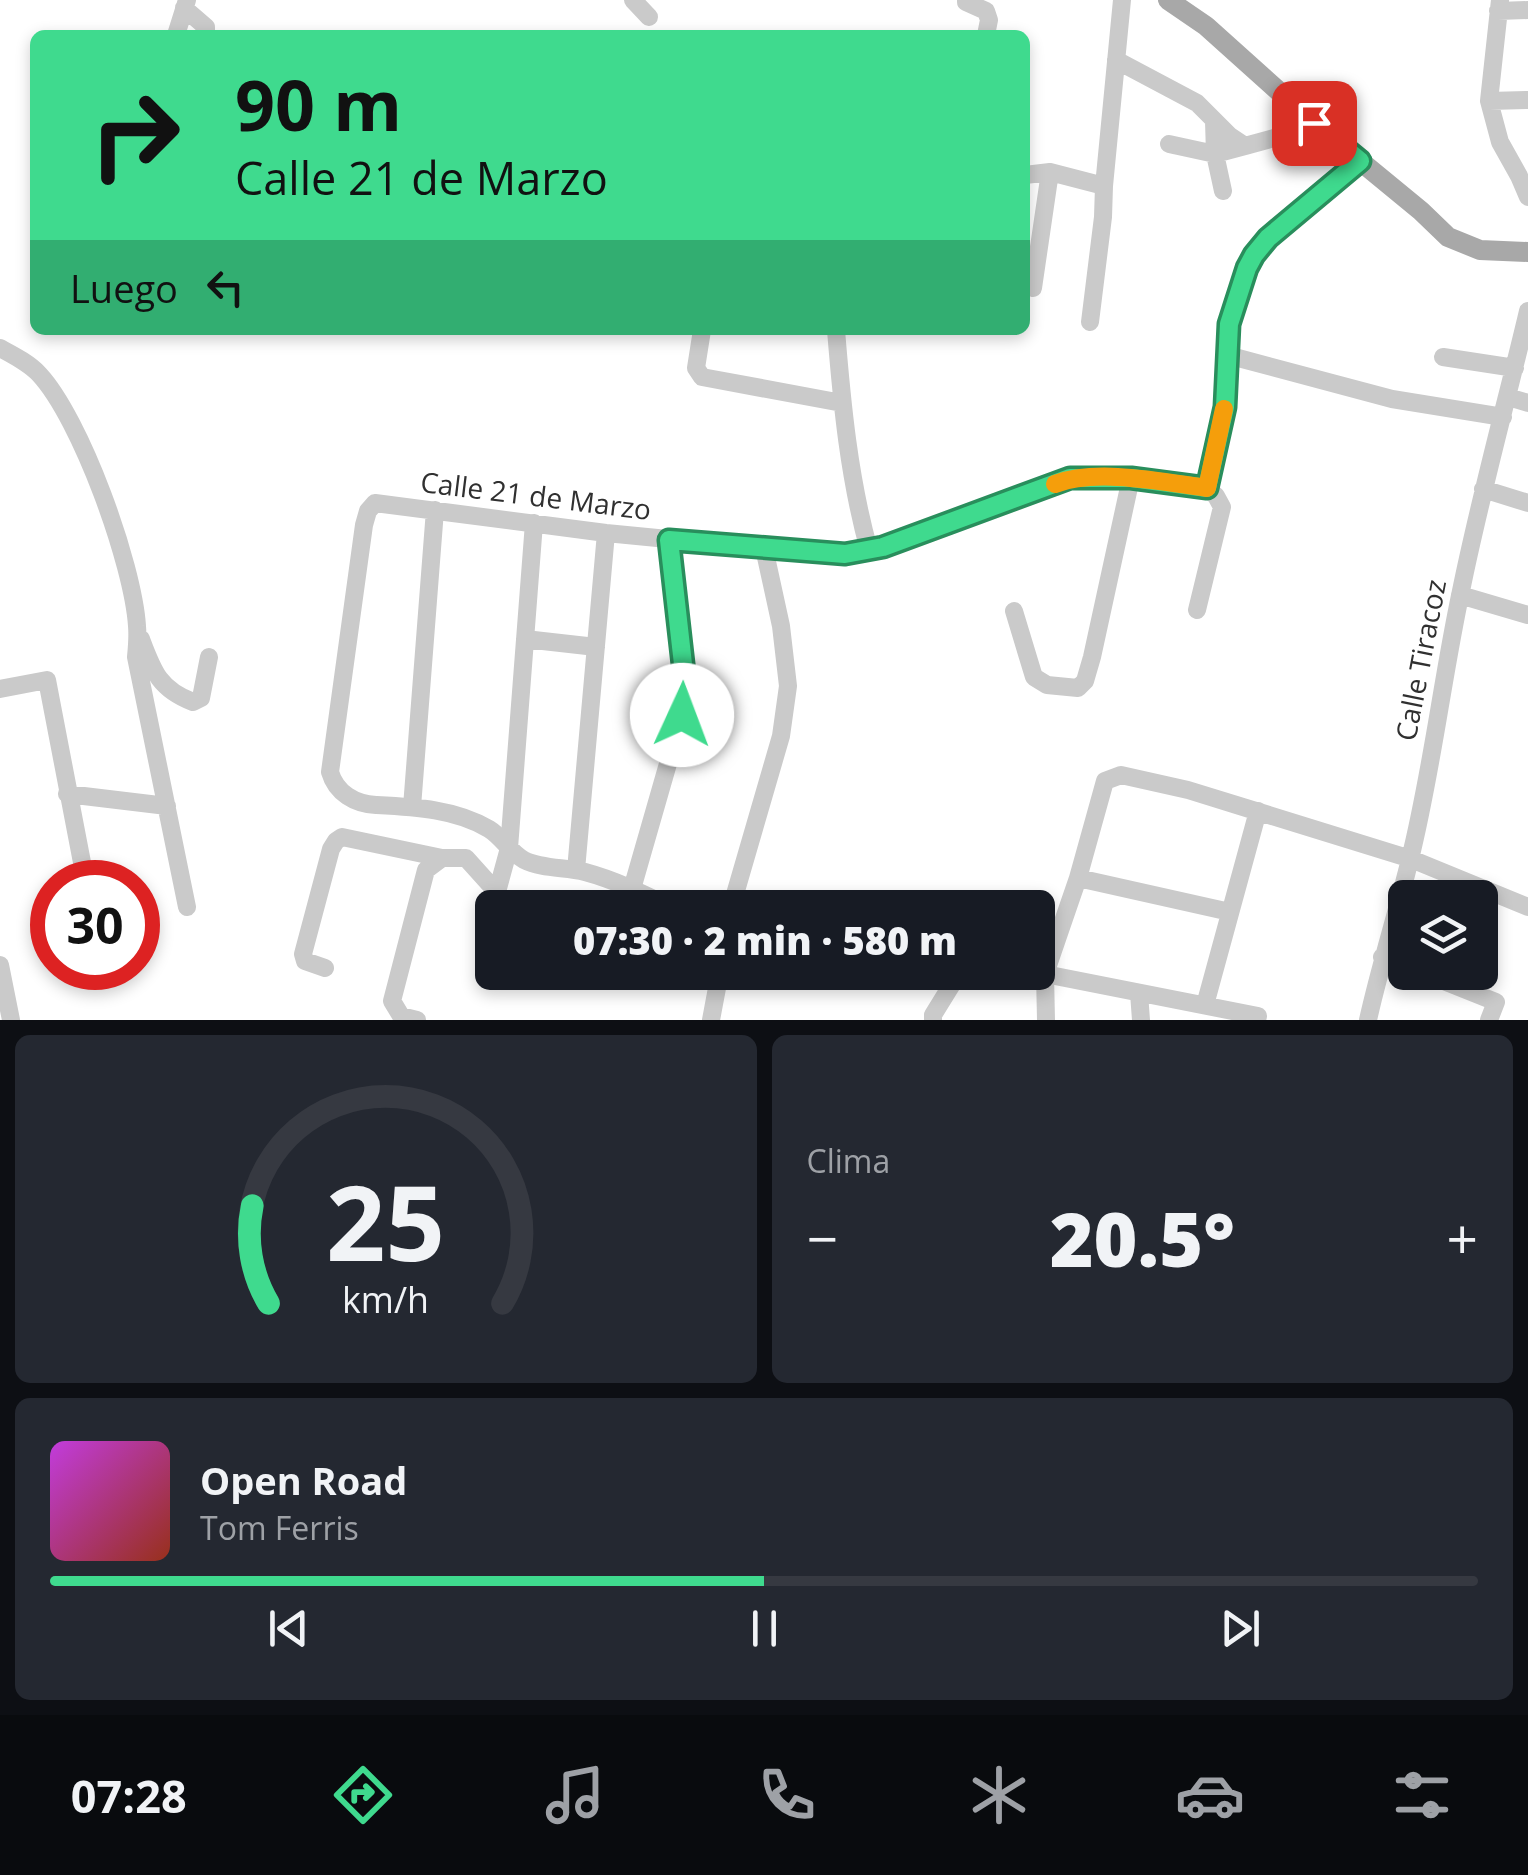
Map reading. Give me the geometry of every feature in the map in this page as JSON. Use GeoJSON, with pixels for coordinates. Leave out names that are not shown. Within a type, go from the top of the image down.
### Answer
{"type":"FeatureCollection","features":[{"type":"Feature","properties":{"kind":"main road"},"geometry":{"type":"LineString","coordinates":[[1168,0],[1206,26],[1448,237],[1480,250],[1528,252]]}},
{"type":"Feature","properties":{"kind":"street"},"geometry":{"type":"LineString","coordinates":[[633,0],[648,17]]}},
{"type":"Feature","properties":{"kind":"street"},"geometry":{"type":"LineString","coordinates":[[966,0],[986,10],[987,30]]}},
{"type":"Feature","properties":{"kind":"street"},"geometry":{"type":"LineString","coordinates":[[1090,322],[1122,0]]}},
{"type":"Feature","properties":{"kind":"street"},"geometry":{"type":"LineString","coordinates":[[178,30],[186,4]]}},
{"type":"Feature","properties":{"kind":"street"},"geometry":{"type":"LineString","coordinates":[[186,4],[206,30]]}},
{"type":"Feature","properties":{"kind":"street"},"geometry":{"type":"LineString","coordinates":[[1528,10],[1499,5],[1489,101],[1500,142],[1528,197]]}},
{"type":"Feature","properties":{"kind":"street"},"geometry":{"type":"LineString","coordinates":[[1116,60],[1197,103],[1244,146]]}},
{"type":"Feature","properties":{"kind":"street"},"geometry":{"type":"LineString","coordinates":[[1489,101],[1528,100]]}},
{"type":"Feature","properties":{"kind":"street"},"geometry":{"type":"LineString","coordinates":[[1214,121],[1223,190]]}},
{"type":"Feature","properties":{"kind":"street"},"geometry":{"type":"LineString","coordinates":[[1169,144],[1216,154],[1296,132],[1314,123]]}},
{"type":"Feature","properties":{"kind":"street"},"geometry":{"type":"LineString","coordinates":[[1197,610],[1222,507],[1207,488],[1225,407],[1229,324],[1247,268],[1268,238],[1360,161]]}},
{"type":"Feature","properties":{"kind":"street"},"geometry":{"type":"LineString","coordinates":[[1030,175],[1050,172],[1104,186]]}},
{"type":"Feature","properties":{"kind":"street"},"geometry":{"type":"LineString","coordinates":[[1033,288],[1050,172]]}},
{"type":"Feature","properties":{"kind":"street","name":"Calle Tiracoz"},"geometry":{"type":"LineString","coordinates":[[1368,1020],[1410,858],[1482,489],[1528,311]]}},
{"type":"Feature","properties":{"kind":"street"},"geometry":{"type":"LineString","coordinates":[[701,335],[696,368],[702,378],[842,403]]}},
{"type":"Feature","properties":{"kind":"street"},"geometry":{"type":"LineString","coordinates":[[836,335],[856,506],[869,550]]}},
{"type":"Feature","properties":{"kind":"street"},"geometry":{"type":"LineString","coordinates":[[0,348],[37,372],[60,402],[87,458],[116,534],[138,629],[155,676],[193,702],[201,698],[209,658]]}},
{"type":"Feature","properties":{"kind":"street"},"geometry":{"type":"LineString","coordinates":[[1227,355],[1392,399],[1503,417]]}},
{"type":"Feature","properties":{"kind":"street"},"geometry":{"type":"LineString","coordinates":[[1443,357],[1514,368]]}},
{"type":"Feature","properties":{"kind":"street"},"geometry":{"type":"LineString","coordinates":[[1508,397],[1528,403]]}},
{"type":"Feature","properties":{"kind":"street","name":"Calle 21 de Marzo"},"geometry":{"type":"LineString","coordinates":[[412,806],[364,804],[334,785],[330,772],[364,525],[375,503],[669,540],[845,554],[883,547],[1070,478],[1131,478],[1207,488]]}},
{"type":"Feature","properties":{"kind":"street"},"geometry":{"type":"LineString","coordinates":[[1014,611],[1034,677],[1048,685],[1078,688],[1085,681],[1092,657],[1131,478]]}},
{"type":"Feature","properties":{"kind":"street"},"geometry":{"type":"LineString","coordinates":[[1482,489],[1528,503]]}},
{"type":"Feature","properties":{"kind":"street"},"geometry":{"type":"LineString","coordinates":[[435,510],[412,806],[469,818],[494,832],[525,860],[576,870],[632,889],[685,694],[669,540]]}},
{"type":"Feature","properties":{"kind":"street"},"geometry":{"type":"LineString","coordinates":[[498,890],[509,848],[534,523]]}},
{"type":"Feature","properties":{"kind":"street"},"geometry":{"type":"LineString","coordinates":[[576,870],[606,532]]}},
{"type":"Feature","properties":{"kind":"street"},"geometry":{"type":"LineString","coordinates":[[736,890],[781,736],[788,686],[781,626],[764,548]]}},
{"type":"Feature","properties":{"kind":"street"},"geometry":{"type":"LineString","coordinates":[[1460,595],[1528,616]]}},
{"type":"Feature","properties":{"kind":"street"},"geometry":{"type":"LineString","coordinates":[[138,629],[136,658],[187,907]]}},
{"type":"Feature","properties":{"kind":"street"},"geometry":{"type":"LineString","coordinates":[[525,638],[596,647]]}},
{"type":"Feature","properties":{"kind":"street"},"geometry":{"type":"LineString","coordinates":[[0,689],[47,680],[81,860]]}},
{"type":"Feature","properties":{"kind":"street"},"geometry":{"type":"LineString","coordinates":[[1055,945],[1106,782],[1121,774],[1188,790],[1410,858],[1528,907]]}},
{"type":"Feature","properties":{"kind":"street"},"geometry":{"type":"LineString","coordinates":[[68,794],[167,806]]}},
{"type":"Feature","properties":{"kind":"street"},"geometry":{"type":"LineString","coordinates":[[1205,1005],[1258,811]]}},
{"type":"Feature","properties":{"kind":"street"},"geometry":{"type":"LineString","coordinates":[[325,968],[305,960],[303,954],[331,848],[342,837],[442,858],[466,858],[495,890]]}},
{"type":"Feature","properties":{"kind":"street"},"geometry":{"type":"LineString","coordinates":[[417,1020],[400,1016],[392,1000],[426,870],[442,858]]}},
{"type":"Feature","properties":{"kind":"street"},"geometry":{"type":"LineString","coordinates":[[1078,878],[1230,912]]}},
{"type":"Feature","properties":{"kind":"street"},"geometry":{"type":"LineString","coordinates":[[1382,957],[1388,959]]}},
{"type":"Feature","properties":{"kind":"street"},"geometry":{"type":"LineString","coordinates":[[0,965],[11,1020]]}},
{"type":"Feature","properties":{"kind":"street"},"geometry":{"type":"LineString","coordinates":[[1055,976],[1258,1016],[1258,1020]]}},
{"type":"Feature","properties":{"kind":"street"},"geometry":{"type":"LineString","coordinates":[[711,1020],[715,990]]}},
{"type":"Feature","properties":{"kind":"street"},"geometry":{"type":"LineString","coordinates":[[933,1020],[949,990]]}},
{"type":"Feature","properties":{"kind":"street"},"geometry":{"type":"LineString","coordinates":[[1045,990],[1046,1020]]}},
{"type":"Feature","properties":{"kind":"street"},"geometry":{"type":"LineString","coordinates":[[1454,990],[1492,1011]]}},
{"type":"Feature","properties":{"kind":"street"},"geometry":{"type":"LineString","coordinates":[[1138,992],[1141,1020]]}},
{"type":"Feature","properties":{"kind":"slow traffic"},"geometry":{"type":"LineString","coordinates":[[1055,484],[1070,478],[1131,478],[1207,488],[1224,409]]}},
{"type":"Feature","properties":{"kind":"route"},"geometry":{"type":"LineString","coordinates":[[682,715],[684,673],[669,540],[845,554],[883,547],[1070,478],[1131,478],[1207,488],[1225,407],[1229,324],[1247,268],[1268,238],[1360,161],[1314,123]]}}]}
